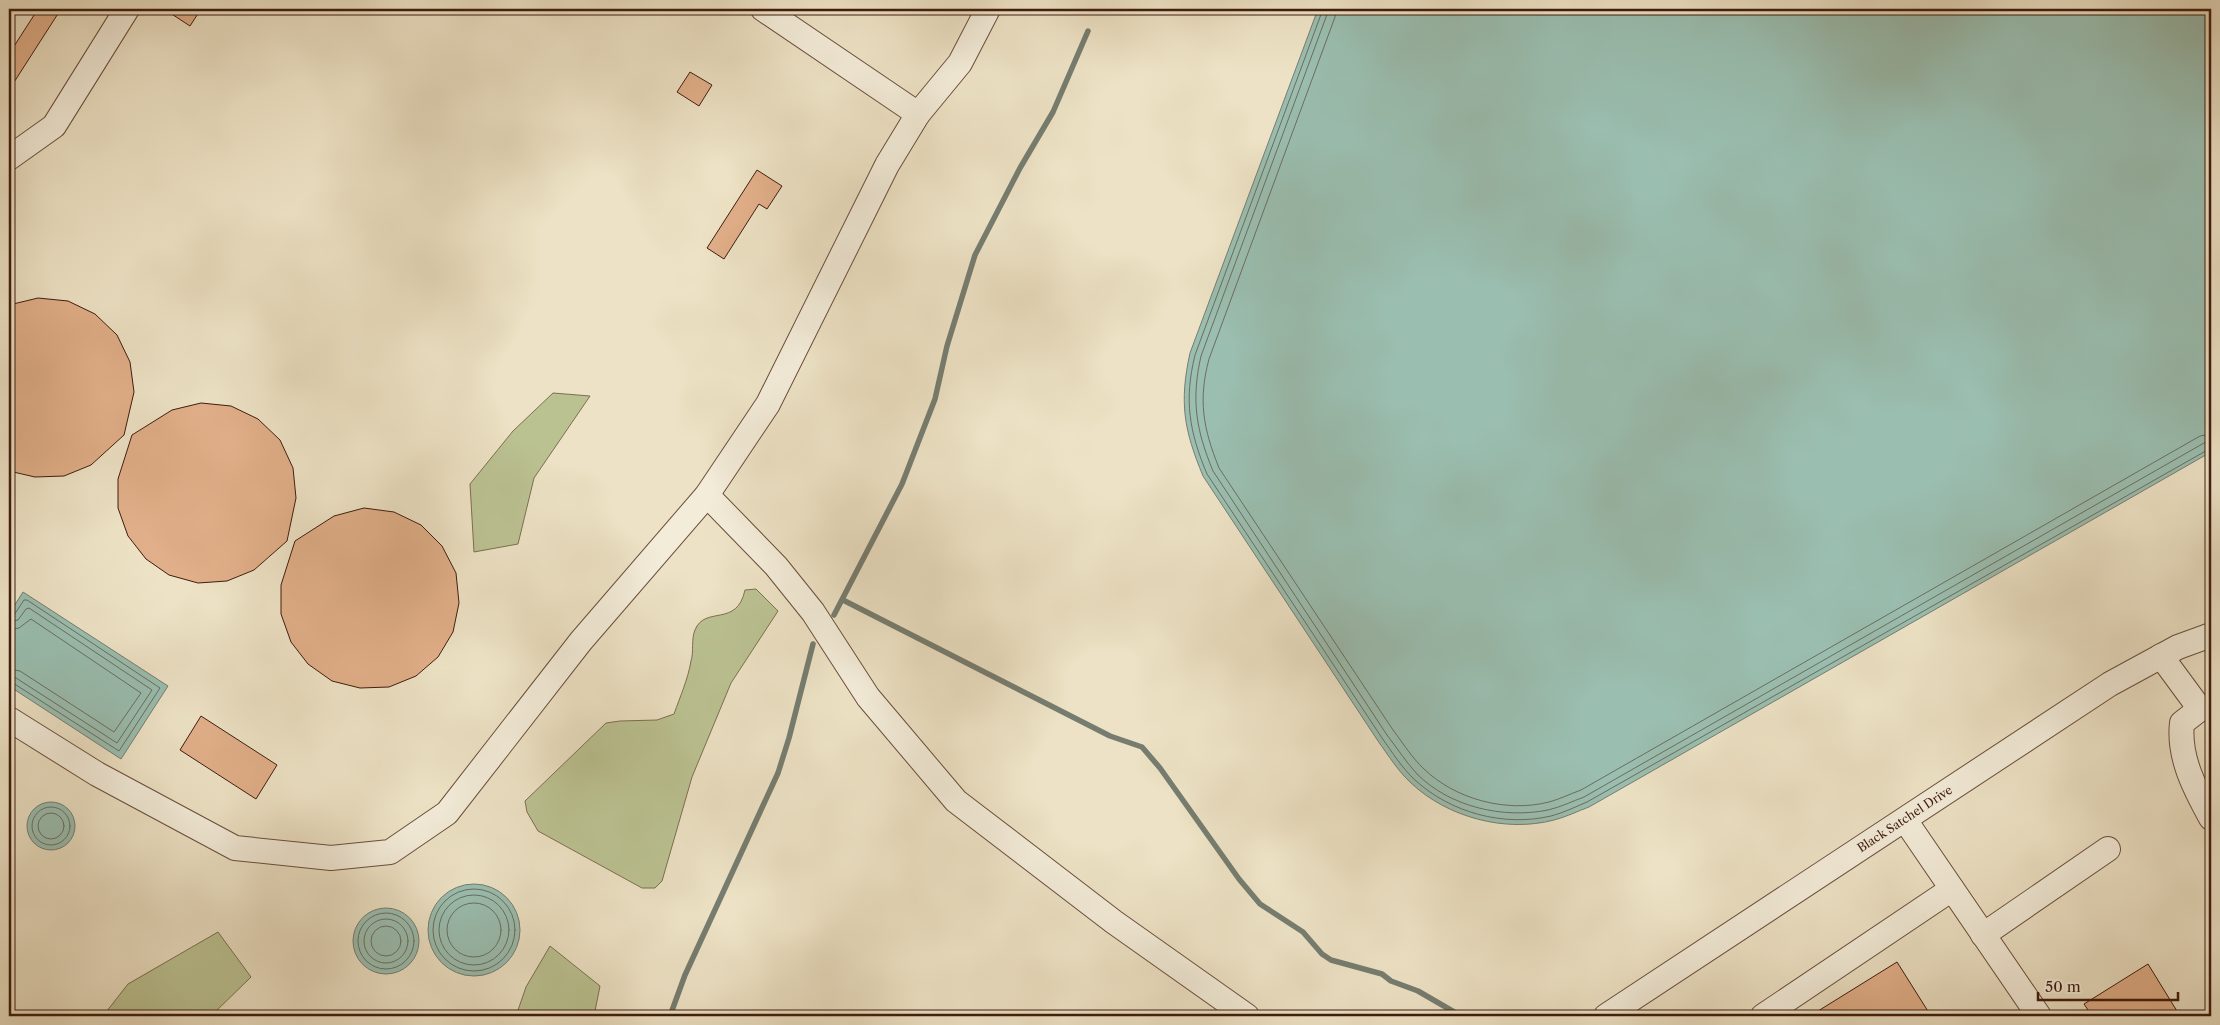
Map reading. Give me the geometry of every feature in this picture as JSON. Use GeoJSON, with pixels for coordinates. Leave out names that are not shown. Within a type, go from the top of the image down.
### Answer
{"type":"FeatureCollection","features":[{"type":"Feature","properties":{"kind":"street"},"geometry":{"type":"LineString","coordinates":[[9,158],[54,126],[127,9]]}},
{"type":"Feature","properties":{"kind":"street"},"geometry":{"type":"LineString","coordinates":[[763,9],[918,114]]}},
{"type":"Feature","properties":{"kind":"street"},"geometry":{"type":"LineString","coordinates":[[9,719],[97,774],[235,848],[331,858],[390,852],[447,813],[581,641],[707,494],[768,404],[887,165],[918,114],[960,63],[988,9]]}},
{"type":"Feature","properties":{"kind":"street"},"geometry":{"type":"LineString","coordinates":[[707,494],[782,574],[813,612],[868,697],[956,801],[1114,922],[1247,1016]]}},
{"type":"Feature","properties":{"kind":"street","name":"Black Satchel Drive"},"geometry":{"type":"LineString","coordinates":[[1606,1016],[2110,684],[2161,656],[2211,635]]}},
{"type":"Feature","properties":{"kind":"street"},"geometry":{"type":"LineString","coordinates":[[2161,656],[2206,708],[2182,723],[2180,738],[2194,786],[2211,818]]}},
{"type":"Feature","properties":{"kind":"street"},"geometry":{"type":"LineString","coordinates":[[1905,820],[2039,1016]]}},
{"type":"Feature","properties":{"kind":"street"},"geometry":{"type":"LineString","coordinates":[[1983,935],[2108,849]]}},
{"type":"Feature","properties":{"kind":"street"},"geometry":{"type":"LineString","coordinates":[[1763,1016],[1952,889]]}},
{"type":"Feature","properties":{"kind":"green space"},"geometry":{"type":"Polygon","coordinates":[[[553,393],[590,396],[534,478],[518,544],[474,552],[470,484],[513,431],[553,393]]]}},
{"type":"Feature","properties":{"kind":"green space"},"geometry":{"type":"Polygon","coordinates":[[[756,589],[778,611],[731,683],[692,777],[662,881],[655,888],[642,888],[538,831],[527,812],[525,801],[606,723],[657,720],[674,714],[690,668],[695,630],[706,619],[735,609],[741,602],[745,590],[756,589]]]}},
{"type":"Feature","properties":{"kind":"green space"},"geometry":{"type":"Polygon","coordinates":[[[218,932],[251,977],[211,1016],[103,1016],[128,984],[218,932]]]}},
{"type":"Feature","properties":{"kind":"green space"},"geometry":{"type":"Polygon","coordinates":[[[550,946],[600,986],[594,1016],[516,1016],[526,987],[550,946]]]}},
{"type":"Feature","properties":{"kind":"water"},"geometry":{"type":"Polygon","coordinates":[[[1318,9],[2211,9],[2211,452],[1589,807],[1554,820],[1535,824],[1516,824],[1478,819],[1442,805],[1425,795],[1411,783],[1393,763],[1378,741],[1203,476],[1191,444],[1185,416],[1185,387],[1190,353],[1318,9]]]}},
{"type":"Feature","properties":{"kind":"water"},"geometry":{"type":"Polygon","coordinates":[[[23,592],[168,686],[121,759],[9,686],[9,614],[23,592]]]}},
{"type":"Feature","properties":{"kind":"water"},"geometry":{"type":"Polygon","coordinates":[[[46,802],[56,802],[68,809],[75,821],[75,831],[68,843],[56,850],[46,850],[38,846],[31,839],[27,831],[27,821],[31,813],[38,806],[46,802]]]}},
{"type":"Feature","properties":{"kind":"water"},"geometry":{"type":"Polygon","coordinates":[[[474,884],[492,887],[507,897],[517,912],[520,930],[517,948],[507,963],[492,973],[474,976],[456,973],[441,963],[431,948],[428,930],[431,912],[441,897],[456,887],[474,884]]]}},
{"type":"Feature","properties":{"kind":"water"},"geometry":{"type":"Polygon","coordinates":[[[379,908],[393,908],[405,913],[414,922],[419,934],[417,954],[410,965],[393,974],[379,974],[367,969],[358,960],[353,948],[353,934],[358,922],[367,913],[379,908]]]}},
{"type":"Feature","properties":{"kind":"building"},"geometry":{"type":"Polygon","coordinates":[[[38,9],[61,9],[9,90],[9,54],[38,9]]]}},
{"type":"Feature","properties":{"kind":"building"},"geometry":{"type":"Polygon","coordinates":[[[164,9],[201,9],[190,26],[164,9]]]}},
{"type":"Feature","properties":{"kind":"building"},"geometry":{"type":"Polygon","coordinates":[[[690,72],[712,85],[699,106],[677,92],[690,72]]]}},
{"type":"Feature","properties":{"kind":"building"},"geometry":{"type":"Polygon","coordinates":[[[757,170],[782,186],[767,209],[759,204],[724,259],[707,248],[757,170]]]}},
{"type":"Feature","properties":{"kind":"building"},"geometry":{"type":"Polygon","coordinates":[[[38,298],[68,301],[95,314],[117,335],[130,362],[134,392],[124,435],[91,465],[64,476],[35,477],[9,471],[9,305],[38,298]]]}},
{"type":"Feature","properties":{"kind":"building"},"geometry":{"type":"Polygon","coordinates":[[[201,403],[231,406],[258,419],[280,440],[293,468],[296,498],[287,541],[254,570],[227,581],[198,583],[169,575],[146,559],[128,536],[118,508],[118,479],[132,435],[172,410],[201,403]]]}},
{"type":"Feature","properties":{"kind":"building"},"geometry":{"type":"Polygon","coordinates":[[[364,508],[394,512],[421,525],[442,546],[456,573],[459,603],[453,632],[438,657],[416,676],[389,687],[360,688],[332,681],[308,664],[291,642],[281,614],[281,585],[295,541],[334,516],[364,508]]]}},
{"type":"Feature","properties":{"kind":"building"},"geometry":{"type":"Polygon","coordinates":[[[201,716],[277,765],[256,799],[180,750],[201,716]]]}},
{"type":"Feature","properties":{"kind":"building"},"geometry":{"type":"Polygon","coordinates":[[[1897,962],[1931,1016],[1810,1016],[1897,962]]]}},
{"type":"Feature","properties":{"kind":"building"},"geometry":{"type":"Polygon","coordinates":[[[2148,964],[2180,1016],[2092,1016],[2084,1004],[2148,964]]]}},
{"type":"Feature","properties":{"kind":"waterway"},"geometry":{"type":"LineString","coordinates":[[834,615],[902,484],[935,399],[947,346],[975,255],[1020,168],[1053,112],[1088,31]]}},
{"type":"Feature","properties":{"kind":"waterway"},"geometry":{"type":"LineString","coordinates":[[843,600],[1110,736],[1142,747],[1160,768],[1239,879],[1260,904],[1303,932],[1322,954],[1331,960],[1382,974],[1391,981],[1418,991],[1461,1016]]}},
{"type":"Feature","properties":{"kind":"waterway"},"geometry":{"type":"LineString","coordinates":[[670,1016],[685,975],[778,773],[813,644]]}}]}
